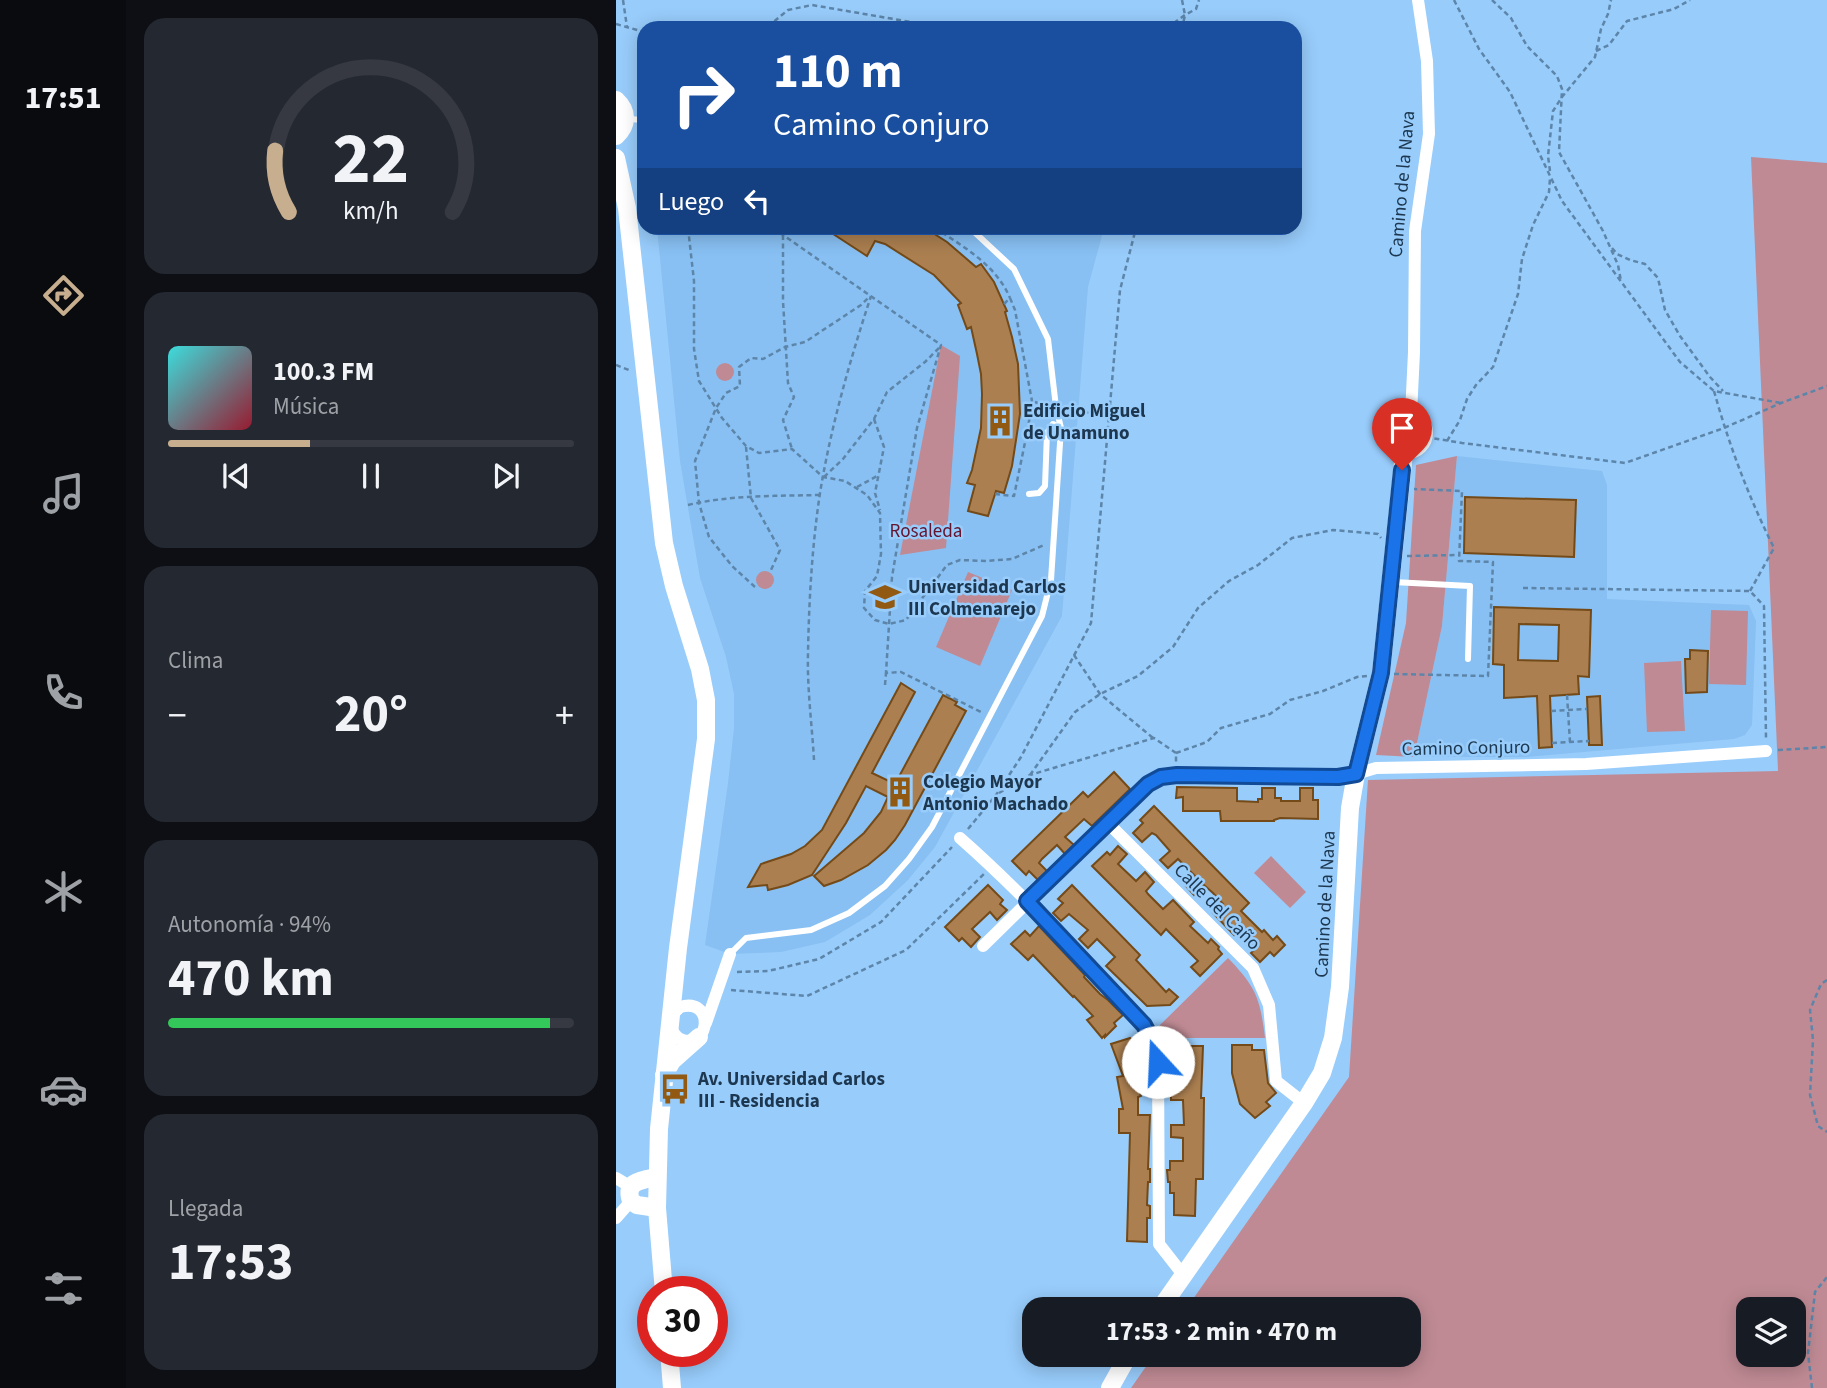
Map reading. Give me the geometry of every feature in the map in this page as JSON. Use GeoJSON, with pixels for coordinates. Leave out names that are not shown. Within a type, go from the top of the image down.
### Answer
{"type":"FeatureCollection","features":[{"type":"Feature","properties":{"kind":"street","name":"Camino de la Nava"},"geometry":{"type":"LineString","coordinates":[[1411,414],[1415,231],[1429,134],[1427,61],[1418,0]]}},
{"type":"Feature","properties":{"kind":"street"},"geometry":{"type":"LineString","coordinates":[[616,100],[622,106],[626,119],[616,138]]}},
{"type":"Feature","properties":{"kind":"street"},"geometry":{"type":"LineString","coordinates":[[616,158],[627,208],[664,543],[674,586],[700,669],[706,700],[706,738],[684,1001],[670,1021],[659,1129],[657,1208],[663,1276]]}},
{"type":"Feature","properties":{"kind":"street"},"geometry":{"type":"LineString","coordinates":[[1411,414],[1423,422],[1426,437],[1418,449],[1412,453],[1404,453],[1391,445],[1387,430],[1395,417],[1411,414]]}},
{"type":"Feature","properties":{"kind":"street","name":"Camino de la Nava"},"geometry":{"type":"LineString","coordinates":[[1169,1297],[1304,1103],[1322,1073],[1332,1038],[1340,987],[1350,808],[1381,673],[1404,453]]}},
{"type":"Feature","properties":{"kind":"street","name":"Camino Conjuro"},"geometry":{"type":"LineString","coordinates":[[983,946],[1148,784],[1161,777],[1338,777],[1376,768],[1586,764],[1766,751]]}},
{"type":"Feature","properties":{"kind":"street","name":"Calle del Caño"},"geometry":{"type":"LineString","coordinates":[[1108,823],[1253,968],[1269,1005],[1276,1080],[1304,1103]]}},
{"type":"Feature","properties":{"kind":"street"},"geometry":{"type":"LineString","coordinates":[[960,838],[1027,901],[1144,1025],[1153,1042],[1158,1062],[1159,1244],[1184,1276]]}},
{"type":"Feature","properties":{"kind":"street"},"geometry":{"type":"LineString","coordinates":[[664,1075],[672,1061],[702,1032],[730,954]]}},
{"type":"Feature","properties":{"kind":"street"},"geometry":{"type":"LineString","coordinates":[[684,1001],[703,1002],[717,989]]}},
{"type":"Feature","properties":{"kind":"street"},"geometry":{"type":"LineString","coordinates":[[684,1001],[704,1016],[702,1032]]}},
{"type":"Feature","properties":{"kind":"street"},"geometry":{"type":"LineString","coordinates":[[670,1021],[673,1033],[682,1040],[687,1041],[702,1032]]}},
{"type":"Feature","properties":{"kind":"street"},"geometry":{"type":"LineString","coordinates":[[616,1218],[626,1189],[636,1182],[657,1177]]}},
{"type":"Feature","properties":{"kind":"street"},"geometry":{"type":"LineString","coordinates":[[626,1189],[637,1205],[657,1208]]}},
{"type":"Feature","properties":{"kind":"street"},"geometry":{"type":"LineString","coordinates":[[670,1367],[672,1388]]}},
{"type":"Feature","properties":{"kind":"street"},"geometry":{"type":"LineString","coordinates":[[1110,1388],[1122,1367]]}},
{"type":"Feature","properties":{"kind":"lane"},"geometry":{"type":"LineString","coordinates":[[626,119],[637,120]]}},
{"type":"Feature","properties":{"kind":"lane"},"geometry":{"type":"LineString","coordinates":[[730,954],[746,938],[811,930],[849,913],[885,886],[932,827],[1042,616],[1051,580],[1060,428],[1048,339],[1014,270],[977,235]]}},
{"type":"Feature","properties":{"kind":"lane"},"geometry":{"type":"LineString","coordinates":[[1029,494],[1039,494],[1045,486],[1047,433],[1053,424],[1060,428]]}},
{"type":"Feature","properties":{"kind":"lane"},"geometry":{"type":"LineString","coordinates":[[1391,582],[1470,586],[1468,659]]}},
{"type":"Feature","properties":{"kind":"path"},"geometry":{"type":"LineString","coordinates":[[623,0],[627,27]]}},
{"type":"Feature","properties":{"kind":"path"},"geometry":{"type":"LineString","coordinates":[[1182,0],[1184,21]]}},
{"type":"Feature","properties":{"kind":"path"},"geometry":{"type":"LineString","coordinates":[[1177,21],[1196,9],[1199,0]]}},
{"type":"Feature","properties":{"kind":"path"},"geometry":{"type":"LineString","coordinates":[[1454,0],[1479,49],[1510,92],[1562,201],[1680,362],[1714,391],[1781,404]]}},
{"type":"Feature","properties":{"kind":"path"},"geometry":{"type":"LineString","coordinates":[[1492,0],[1511,18],[1527,46],[1557,76],[1562,89],[1559,152],[1610,246],[1622,283]]}},
{"type":"Feature","properties":{"kind":"path"},"geometry":{"type":"LineString","coordinates":[[1447,441],[1460,419],[1467,399],[1493,367],[1518,294],[1522,259],[1532,225],[1549,192],[1548,156],[1553,111],[1595,57],[1611,0]]}},
{"type":"Feature","properties":{"kind":"path"},"geometry":{"type":"LineString","coordinates":[[1596,51],[1609,45],[1627,21],[1674,9],[1690,0]]}},
{"type":"Feature","properties":{"kind":"path"},"geometry":{"type":"LineString","coordinates":[[775,21],[788,10],[812,5],[905,21]]}},
{"type":"Feature","properties":{"kind":"path"},"geometry":{"type":"LineString","coordinates":[[616,24],[637,30]]}},
{"type":"Feature","properties":{"kind":"path"},"geometry":{"type":"LineString","coordinates":[[689,235],[694,281],[694,349],[699,382],[722,418],[746,446],[759,453],[792,449]]}},
{"type":"Feature","properties":{"kind":"path"},"geometry":{"type":"LineString","coordinates":[[783,235],[942,345]]}},
{"type":"Feature","properties":{"kind":"path"},"geometry":{"type":"LineString","coordinates":[[783,235],[785,346],[788,383],[794,397],[783,420],[792,449],[823,477],[845,481],[867,495],[880,513]]}},
{"type":"Feature","properties":{"kind":"path"},"geometry":{"type":"LineString","coordinates":[[946,235],[978,256],[1005,286],[1015,310],[1032,401],[1014,496],[995,494]]}},
{"type":"Feature","properties":{"kind":"path"},"geometry":{"type":"LineString","coordinates":[[1610,246],[1617,254],[1645,264],[1658,278],[1665,310],[1689,348],[1725,393]]}},
{"type":"Feature","properties":{"kind":"path"},"geometry":{"type":"LineString","coordinates":[[755,587],[732,566],[709,537],[699,503],[695,461],[716,408],[726,393],[740,386],[739,367],[751,358],[764,359],[785,346],[804,342],[871,296]]}},
{"type":"Feature","properties":{"kind":"path"},"geometry":{"type":"LineString","coordinates":[[814,760],[807,656],[811,580],[820,495],[839,406],[871,296]]}},
{"type":"Feature","properties":{"kind":"path"},"geometry":{"type":"LineString","coordinates":[[1004,304],[1010,298]]}},
{"type":"Feature","properties":{"kind":"path"},"geometry":{"type":"LineString","coordinates":[[823,477],[843,459],[874,419],[887,392],[942,345]]}},
{"type":"Feature","properties":{"kind":"path"},"geometry":{"type":"LineString","coordinates":[[885,685],[892,578],[917,428],[942,345]]}},
{"type":"Feature","properties":{"kind":"path"},"geometry":{"type":"LineString","coordinates":[[1426,437],[1625,463],[1724,428],[1827,386]]}},
{"type":"Feature","properties":{"kind":"path"},"geometry":{"type":"LineString","coordinates":[[1714,391],[1724,428],[1755,509],[1774,548],[1750,591]]}},
{"type":"Feature","properties":{"kind":"path"},"geometry":{"type":"LineString","coordinates":[[1032,401],[1057,409],[1108,416]]}},
{"type":"Feature","properties":{"kind":"path"},"geometry":{"type":"LineString","coordinates":[[874,419],[884,447],[875,493],[880,513],[881,554],[877,576],[865,591],[863,608],[875,620],[889,624],[906,620],[947,565],[960,560],[1012,559],[1054,541]]}},
{"type":"Feature","properties":{"kind":"path"},"geometry":{"type":"LineString","coordinates":[[746,446],[751,498],[780,550],[771,570]]}},
{"type":"Feature","properties":{"kind":"path"},"geometry":{"type":"LineString","coordinates":[[856,488],[878,475]]}},
{"type":"Feature","properties":{"kind":"path"},"geometry":{"type":"LineString","coordinates":[[688,505],[751,498],[820,495]]}},
{"type":"Feature","properties":{"kind":"path"},"geometry":{"type":"LineString","coordinates":[[1030,775],[1075,712],[1100,694],[1138,677],[1173,647],[1198,608],[1229,580],[1258,565],[1292,538],[1333,530],[1378,534],[1394,556],[1459,555]]}},
{"type":"Feature","properties":{"kind":"path"},"geometry":{"type":"LineString","coordinates":[[1523,588],[1750,591],[1763,606],[1766,751],[1827,747]]}},
{"type":"Feature","properties":{"kind":"path"},"geometry":{"type":"LineString","coordinates":[[1074,655],[1100,694],[1176,753]]}},
{"type":"Feature","properties":{"kind":"path"},"geometry":{"type":"LineString","coordinates":[[886,673],[901,672],[990,717]]}},
{"type":"Feature","properties":{"kind":"path"},"geometry":{"type":"LineString","coordinates":[[1176,753],[1207,742],[1221,729],[1270,714],[1290,700],[1323,691],[1357,677],[1381,673]]}},
{"type":"Feature","properties":{"kind":"path"},"geometry":{"type":"LineString","coordinates":[[1567,695],[1570,742]]}},
{"type":"Feature","properties":{"kind":"path"},"geometry":{"type":"LineString","coordinates":[[1551,711],[1587,709]]}},
{"type":"Feature","properties":{"kind":"path"},"geometry":{"type":"LineString","coordinates":[[996,795],[1030,775],[1154,738]]}},
{"type":"Feature","properties":{"kind":"path"},"geometry":{"type":"LineString","coordinates":[[1552,743],[1589,741]]}},
{"type":"Feature","properties":{"kind":"path"},"geometry":{"type":"LineString","coordinates":[[1176,753],[1177,775]]}},
{"type":"Feature","properties":{"kind":"path"},"geometry":{"type":"LineString","coordinates":[[717,989],[807,996],[906,950],[992,867]]}},
{"type":"Feature","properties":{"kind":"path"},"geometry":{"type":"LineString","coordinates":[[1827,980],[1821,984],[1810,1010],[1813,1040],[1810,1095],[1818,1126],[1827,1132]]}},
{"type":"Feature","properties":{"kind":"path"},"geometry":{"type":"LineString","coordinates":[[1812,1388],[1808,1353],[1815,1292],[1827,1277]]}},
{"type":"Feature","properties":{"kind":"shaded area","name":"Universidad Carlos III Colmenarejo"},"geometry":{"type":"Polygon","coordinates":[[[658,235],[1102,235],[1088,287],[1062,616],[935,847],[908,880],[870,915],[825,942],[781,952],[730,954],[705,945],[728,783],[734,728],[734,694],[726,657],[700,578],[680,461],[658,235]]]}},
{"type":"Feature","properties":{"kind":"shaded area"},"geometry":{"type":"Polygon","coordinates":[[[1457,456],[1602,471],[1607,485],[1607,599],[1749,605],[1756,621],[1752,725],[1745,735],[1734,739],[1526,757],[1414,757],[1442,626],[1457,456]]]}},
{"type":"Feature","properties":{"kind":"green space"},"geometry":{"type":"Polygon","coordinates":[[[1751,157],[1827,163],[1827,1388],[1131,1388],[1146,1367],[1421,1367],[1421,1297],[1194,1297],[1349,1077],[1368,780],[1778,771],[1751,157]]]}},
{"type":"Feature","properties":{"kind":"green space","name":"Rosaleda"},"geometry":{"type":"Polygon","coordinates":[[[941,345],[960,356],[946,548],[900,555],[941,345]]]}},
{"type":"Feature","properties":{"kind":"green space"},"geometry":{"type":"Polygon","coordinates":[[[725,363],[731,366],[734,372],[731,378],[725,381],[719,378],[716,372],[719,366],[725,363]]]}},
{"type":"Feature","properties":{"kind":"green space"},"geometry":{"type":"Polygon","coordinates":[[[1457,456],[1442,626],[1414,757],[1376,755],[1406,623],[1416,465],[1457,456]]]}},
{"type":"Feature","properties":{"kind":"green space"},"geometry":{"type":"Polygon","coordinates":[[[761,571],[769,571],[774,580],[772,587],[761,589],[756,584],[756,576],[761,571]]]}},
{"type":"Feature","properties":{"kind":"green space"},"geometry":{"type":"Polygon","coordinates":[[[968,572],[1012,590],[980,666],[936,647],[968,572]]]}},
{"type":"Feature","properties":{"kind":"green space"},"geometry":{"type":"Polygon","coordinates":[[[1711,610],[1748,611],[1746,685],[1709,684],[1711,610]]]}},
{"type":"Feature","properties":{"kind":"green space"},"geometry":{"type":"Polygon","coordinates":[[[1681,661],[1685,731],[1647,732],[1644,663],[1681,661]]]}},
{"type":"Feature","properties":{"kind":"green space"},"geometry":{"type":"Polygon","coordinates":[[[1271,856],[1306,892],[1290,908],[1254,873],[1271,856]]]}},
{"type":"Feature","properties":{"kind":"green space"},"geometry":{"type":"Polygon","coordinates":[[[1228,958],[1245,977],[1255,994],[1265,1038],[1161,1038],[1157,1028],[1228,958]]]}},
{"type":"Feature","properties":{"kind":"building"},"geometry":{"type":"Polygon","coordinates":[[[835,235],[936,235],[976,267],[981,264],[994,282],[1007,311],[1005,312],[1018,364],[1020,414],[1012,466],[1004,493],[996,491],[988,516],[968,511],[975,485],[967,483],[981,428],[982,394],[981,374],[971,327],[967,329],[958,305],[961,303],[934,275],[885,244],[875,241],[867,256],[835,235]]]}},
{"type":"Feature","properties":{"kind":"building"},"geometry":{"type":"Polygon","coordinates":[[[1465,497],[1576,500],[1574,557],[1464,553],[1465,497]]]}},
{"type":"Feature","properties":{"kind":"building"},"geometry":{"type":"Polygon","coordinates":[[[1494,607],[1591,610],[1589,677],[1578,676],[1579,694],[1550,696],[1552,747],[1539,748],[1537,696],[1504,698],[1504,665],[1493,664],[1494,607]],[[1519,624],[1518,660],[1558,661],[1559,625],[1519,624]]]}},
{"type":"Feature","properties":{"kind":"building"},"geometry":{"type":"Polygon","coordinates":[[[1690,650],[1708,651],[1707,692],[1686,693],[1685,659],[1690,659],[1690,650]]]}},
{"type":"Feature","properties":{"kind":"building","name":"Colegio Mayor Antonio Machado"},"geometry":{"type":"Polygon","coordinates":[[[901,683],[915,692],[872,773],[895,784],[943,695],[957,702],[955,705],[966,711],[895,840],[868,865],[841,880],[824,886],[814,876],[864,833],[881,812],[888,797],[866,786],[812,875],[768,890],[767,885],[748,887],[761,864],[791,854],[805,846],[822,830],[901,683]]]}},
{"type":"Feature","properties":{"kind":"building"},"geometry":{"type":"Polygon","coordinates":[[[1600,696],[1602,745],[1589,745],[1587,697],[1600,696]]]}},
{"type":"Feature","properties":{"kind":"building"},"geometry":{"type":"Polygon","coordinates":[[[1114,772],[1130,789],[1092,826],[1084,819],[1065,837],[1074,845],[1065,854],[1057,845],[1042,859],[1039,863],[1047,871],[1038,880],[1029,871],[1026,875],[1012,861],[1083,792],[1088,797],[1114,772]]]}},
{"type":"Feature","properties":{"kind":"building"},"geometry":{"type":"Polygon","coordinates":[[[1177,787],[1237,788],[1237,801],[1258,802],[1258,799],[1262,799],[1262,788],[1275,788],[1275,798],[1281,798],[1281,801],[1300,801],[1300,788],[1313,788],[1313,800],[1318,800],[1318,819],[1221,821],[1220,811],[1183,811],[1183,797],[1176,798],[1177,787]]]}},
{"type":"Feature","properties":{"kind":"building"},"geometry":{"type":"Polygon","coordinates":[[[1154,806],[1249,903],[1241,911],[1262,932],[1264,930],[1273,940],[1277,936],[1285,945],[1274,956],[1270,952],[1260,962],[1251,953],[1255,949],[1237,931],[1234,935],[1213,913],[1223,904],[1213,893],[1204,885],[1194,895],[1186,886],[1196,877],[1178,859],[1168,868],[1160,860],[1170,851],[1156,835],[1152,833],[1142,842],[1133,833],[1143,823],[1140,820],[1154,806]]]}},
{"type":"Feature","properties":{"kind":"building"},"geometry":{"type":"Polygon","coordinates":[[[1118,846],[1127,854],[1118,864],[1136,881],[1145,872],[1154,882],[1146,891],[1163,909],[1173,900],[1194,922],[1190,926],[1208,943],[1211,939],[1219,947],[1222,954],[1200,976],[1191,967],[1198,961],[1166,929],[1161,935],[1092,866],[1107,852],[1110,855],[1118,846]]]}},
{"type":"Feature","properties":{"kind":"building"},"geometry":{"type":"Polygon","coordinates":[[[988,885],[1003,900],[1000,904],[1007,910],[997,920],[990,912],[972,929],[980,937],[971,947],[962,938],[959,941],[945,927],[988,885]]]}},
{"type":"Feature","properties":{"kind":"building"},"geometry":{"type":"Polygon","coordinates":[[[1072,885],[1140,955],[1136,960],[1166,992],[1169,989],[1178,997],[1170,1005],[1147,1006],[1106,966],[1115,957],[1097,939],[1088,948],[1079,939],[1088,930],[1069,914],[1061,921],[1053,913],[1063,903],[1058,899],[1072,885]]]}},
{"type":"Feature","properties":{"kind":"building"},"geometry":{"type":"Polygon","coordinates":[[[1039,926],[1100,994],[1123,1015],[1105,1037],[1102,1038],[1087,1020],[1093,1016],[1033,955],[1028,960],[1011,944],[1025,931],[1030,936],[1039,926]]]}},
{"type":"Feature","properties":{"kind":"building"},"geometry":{"type":"Polygon","coordinates":[[[1130,1038],[1132,1042],[1141,1038],[1146,1049],[1135,1054],[1137,1080],[1149,1077],[1149,1089],[1139,1091],[1141,1096],[1138,1097],[1138,1115],[1150,1115],[1150,1182],[1147,1205],[1150,1206],[1150,1218],[1147,1218],[1147,1242],[1127,1241],[1130,1133],[1119,1133],[1119,1109],[1123,1109],[1117,1077],[1123,1076],[1111,1044],[1130,1038]]]}},
{"type":"Feature","properties":{"kind":"building"},"geometry":{"type":"Polygon","coordinates":[[[1232,1045],[1252,1045],[1252,1050],[1264,1050],[1268,1083],[1276,1093],[1266,1102],[1270,1106],[1255,1118],[1240,1104],[1232,1073],[1232,1045]]]}},
{"type":"Feature","properties":{"kind":"building"},"geometry":{"type":"Polygon","coordinates":[[[1181,1046],[1203,1046],[1203,1179],[1196,1179],[1195,1216],[1174,1215],[1174,1193],[1170,1193],[1167,1170],[1170,1170],[1170,1161],[1183,1161],[1183,1138],[1171,1137],[1171,1125],[1184,1125],[1183,1100],[1171,1100],[1171,1087],[1183,1087],[1183,1064],[1170,1064],[1170,1050],[1181,1050],[1181,1046]]]}},
{"type":"Feature","properties":{"kind":"place","name":"Edificio Miguel de Unamuno"},"geometry":{"type":"Point","coordinates":[1000,421]}},
{"type":"Feature","properties":{"kind":"place","name":"Universidad Carlos III Colmenarejo"},"geometry":{"type":"Point","coordinates":[885,597]}},
{"type":"Feature","properties":{"kind":"place","name":"Colegio Mayor Antonio Machado"},"geometry":{"type":"Point","coordinates":[900,792]}},
{"type":"Feature","properties":{"kind":"place","name":"Av. Universidad Carlos III - Residencia"},"geometry":{"type":"Point","coordinates":[675,1089]}},
{"type":"Feature","properties":{"kind":"route"},"geometry":{"type":"LineString","coordinates":[[1158,1062],[1153,1042],[1144,1025],[1027,901],[1148,784],[1161,777],[1338,777],[1356,774],[1381,673],[1402,470]]}}]}
